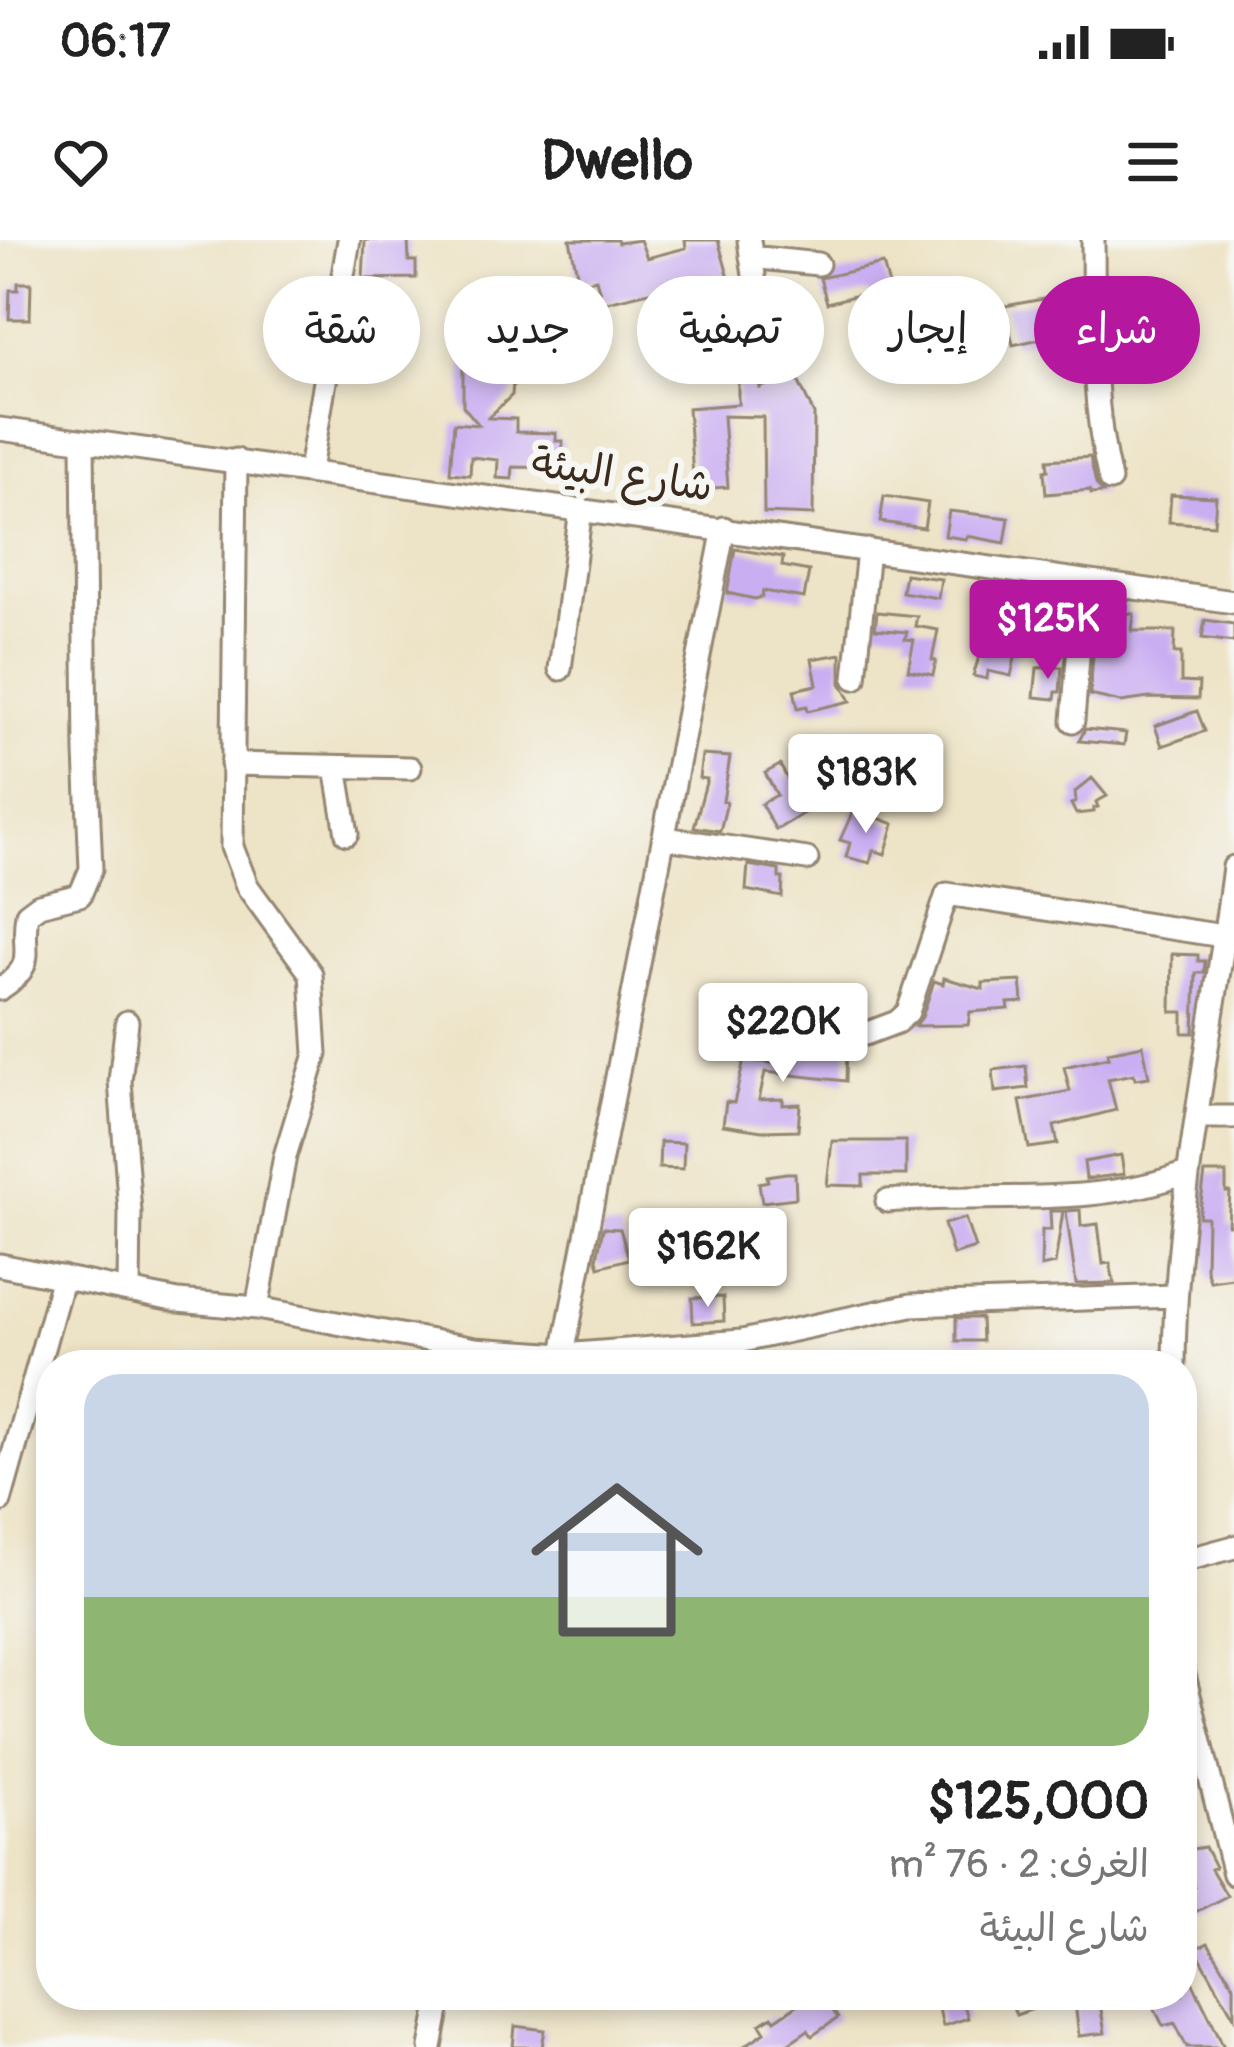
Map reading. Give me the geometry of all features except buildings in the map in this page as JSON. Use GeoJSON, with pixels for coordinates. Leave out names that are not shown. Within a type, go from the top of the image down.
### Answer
{"type":"FeatureCollection","features":[{"type":"Feature","properties":{"kind":"street"},"geometry":{"type":"LineString","coordinates":[[310,470],[349,240]]}},
{"type":"Feature","properties":{"kind":"street"},"geometry":{"type":"LineString","coordinates":[[1093,240],[1090,295],[1099,423],[1110,479]]}},
{"type":"Feature","properties":{"kind":"street"},"geometry":{"type":"LineString","coordinates":[[750,249],[818,264]]}},
{"type":"Feature","properties":{"kind":"street","name":"شارع البيئة"},"geometry":{"type":"LineString","coordinates":[[0,429],[1234,602]]}},
{"type":"Feature","properties":{"kind":"street"},"geometry":{"type":"LineString","coordinates":[[0,989],[26,964],[27,914],[39,905],[80,895],[91,869],[82,441]]}},
{"type":"Feature","properties":{"kind":"street"},"geometry":{"type":"LineString","coordinates":[[236,460],[234,859],[247,886],[311,974],[316,1054],[285,1156],[257,1308]]}},
{"type":"Feature","properties":{"kind":"street"},"geometry":{"type":"LineString","coordinates":[[560,669],[581,509]]}},
{"type":"Feature","properties":{"kind":"street"},"geometry":{"type":"LineString","coordinates":[[564,1350],[724,528]]}},
{"type":"Feature","properties":{"kind":"street"},"geometry":{"type":"LineString","coordinates":[[855,678],[868,550]]}},
{"type":"Feature","properties":{"kind":"street"},"geometry":{"type":"LineString","coordinates":[[1073,722],[1084,581]]}},
{"type":"Feature","properties":{"kind":"street"},"geometry":{"type":"LineString","coordinates":[[232,764],[410,768]]}},
{"type":"Feature","properties":{"kind":"street"},"geometry":{"type":"LineString","coordinates":[[337,767],[347,834]]}},
{"type":"Feature","properties":{"kind":"street"},"geometry":{"type":"LineString","coordinates":[[665,838],[806,859]]}},
{"type":"Feature","properties":{"kind":"street"},"geometry":{"type":"LineString","coordinates":[[1174,1350],[1174,1296],[1189,1172],[1226,967],[1223,936],[1234,867]]}},
{"type":"Feature","properties":{"kind":"street"},"geometry":{"type":"LineString","coordinates":[[865,1034],[897,1022],[908,1012],[947,894],[1223,936]]}},
{"type":"Feature","properties":{"kind":"street"},"geometry":{"type":"LineString","coordinates":[[127,1022],[120,1081],[130,1212],[129,1288]]}},
{"type":"Feature","properties":{"kind":"street"},"geometry":{"type":"LineString","coordinates":[[1197,1117],[1234,1117]]}},
{"type":"Feature","properties":{"kind":"street"},"geometry":{"type":"LineString","coordinates":[[887,1201],[1070,1196],[1141,1186],[1189,1172]]}},
{"type":"Feature","properties":{"kind":"street"},"geometry":{"type":"LineString","coordinates":[[0,1264],[178,1301],[257,1308],[483,1350]]}},
{"type":"Feature","properties":{"kind":"street"},"geometry":{"type":"LineString","coordinates":[[42,1350],[63,1277]]}},
{"type":"Feature","properties":{"kind":"street"},"geometry":{"type":"LineString","coordinates":[[657,1350],[742,1341],[911,1305],[1174,1296]]}},
{"type":"Feature","properties":{"kind":"street"},"geometry":{"type":"LineString","coordinates":[[0,1501],[36,1373]]}},
{"type":"Feature","properties":{"kind":"street"},"geometry":{"type":"LineString","coordinates":[[1197,1557],[1234,1547]]}},
{"type":"Feature","properties":{"kind":"street"},"geometry":{"type":"LineString","coordinates":[[1197,1726],[1234,1874]]}},
{"type":"Feature","properties":{"kind":"street"},"geometry":{"type":"LineString","coordinates":[[431,2047],[438,2010]]}}]}
